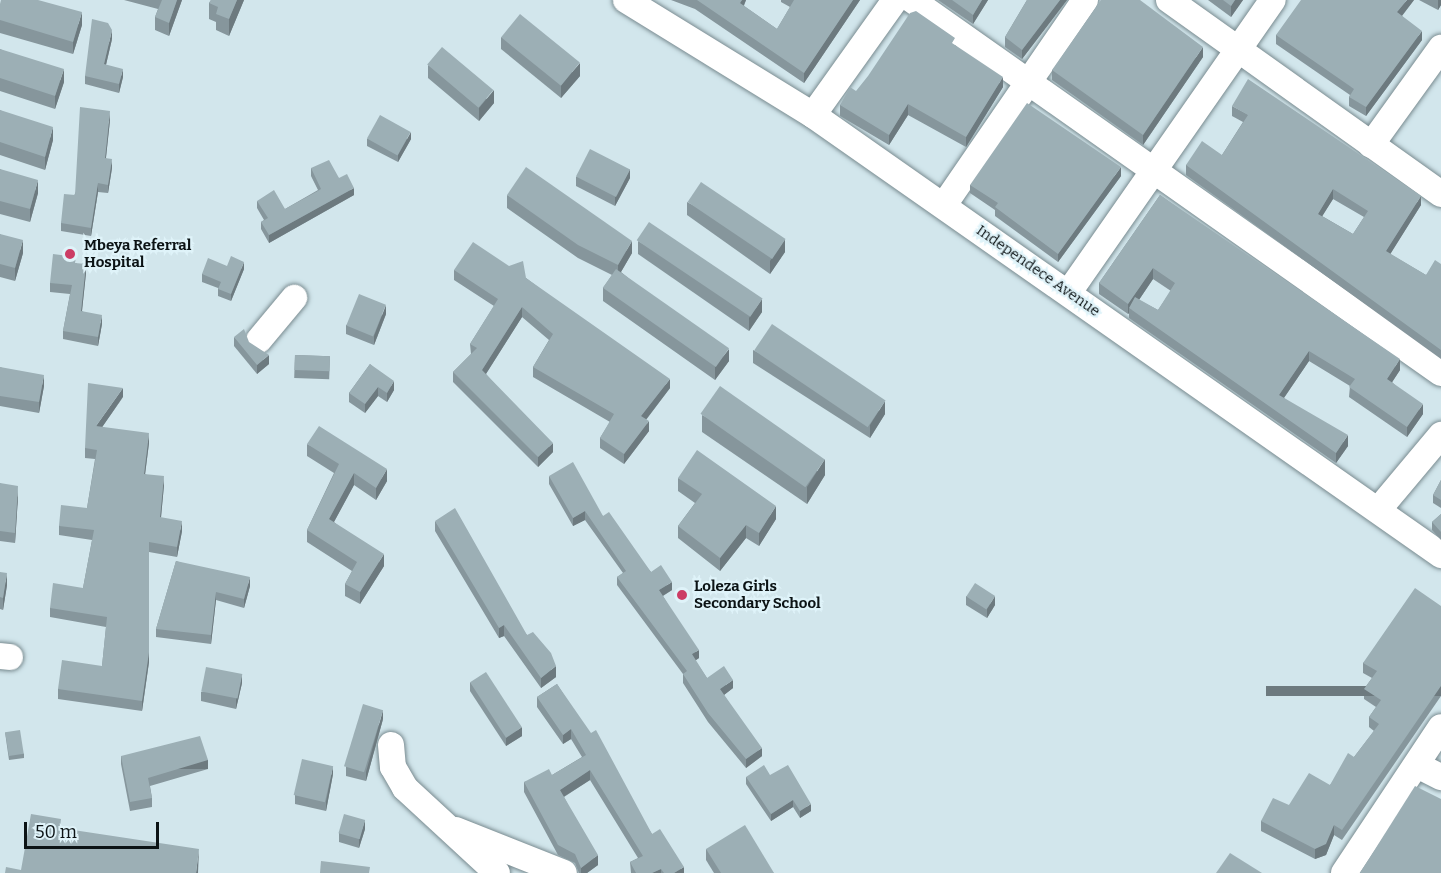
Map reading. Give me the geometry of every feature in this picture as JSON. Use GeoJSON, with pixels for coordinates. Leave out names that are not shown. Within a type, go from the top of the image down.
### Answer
{"type":"FeatureCollection","features":[{"type":"Feature","properties":{"kind":"street","name":"Independece Avenue"},"geometry":{"type":"LineString","coordinates":[[626,0],[813,115],[1379,509],[1441,555]]}},
{"type":"Feature","properties":{"kind":"street"},"geometry":{"type":"LineString","coordinates":[[813,115],[895,0]]}},
{"type":"Feature","properties":{"kind":"street"},"geometry":{"type":"LineString","coordinates":[[912,0],[1441,373]]}},
{"type":"Feature","properties":{"kind":"street"},"geometry":{"type":"LineString","coordinates":[[944,205],[1085,0]]}},
{"type":"Feature","properties":{"kind":"street"},"geometry":{"type":"LineString","coordinates":[[1169,0],[1441,194]]}},
{"type":"Feature","properties":{"kind":"street"},"geometry":{"type":"LineString","coordinates":[[1069,292],[1272,0]]}},
{"type":"Feature","properties":{"kind":"street"},"geometry":{"type":"LineString","coordinates":[[1371,145],[1441,48]]}},
{"type":"Feature","properties":{"kind":"street"},"geometry":{"type":"LineString","coordinates":[[259,340],[294,298]]}},
{"type":"Feature","properties":{"kind":"street"},"geometry":{"type":"LineString","coordinates":[[1379,509],[1441,435]]}},
{"type":"Feature","properties":{"kind":"street"},"geometry":{"type":"LineString","coordinates":[[1344,873],[1441,727]]}},
{"type":"Feature","properties":{"kind":"street"},"geometry":{"type":"LineString","coordinates":[[391,745],[398,778],[442,824],[497,873]]}},
{"type":"Feature","properties":{"kind":"street"},"geometry":{"type":"LineString","coordinates":[[1417,765],[1441,777]]}},
{"type":"Feature","properties":{"kind":"street"},"geometry":{"type":"LineString","coordinates":[[442,824],[564,873]]}},
{"type":"Feature","properties":{"kind":"building"},"geometry":{"type":"Polygon","coordinates":[[[1,0],[38,0],[82,12],[73,42],[0,20],[1,0]]]}},
{"type":"Feature","properties":{"kind":"building"},"geometry":{"type":"Polygon","coordinates":[[[162,0],[177,0],[169,23],[155,17],[162,0]]]}},
{"type":"Feature","properties":{"kind":"building"},"geometry":{"type":"Polygon","coordinates":[[[211,0],[237,0],[229,19],[216,14],[218,7],[209,3],[211,0]]]}},
{"type":"Feature","properties":{"kind":"building"},"geometry":{"type":"Polygon","coordinates":[[[697,0],[742,0],[740,3],[777,29],[794,0],[853,0],[804,73],[697,0]]]}},
{"type":"Feature","properties":{"kind":"building"},"geometry":{"type":"Polygon","coordinates":[[[952,0],[982,0],[973,15],[952,0]]]}},
{"type":"Feature","properties":{"kind":"building"},"geometry":{"type":"Polygon","coordinates":[[[1027,0],[1060,0],[1022,50],[1005,37],[1027,0]]]}},
{"type":"Feature","properties":{"kind":"building"},"geometry":{"type":"Polygon","coordinates":[[[1101,0],[1140,0],[1203,47],[1143,135],[1052,70],[1101,0]]]}},
{"type":"Feature","properties":{"kind":"building"},"geometry":{"type":"Polygon","coordinates":[[[1223,0],[1235,0],[1231,6],[1223,0]]]}},
{"type":"Feature","properties":{"kind":"building"},"geometry":{"type":"Polygon","coordinates":[[[1301,0],[1407,0],[1397,12],[1422,31],[1366,107],[1349,97],[1354,89],[1276,35],[1301,0]]]}},
{"type":"Feature","properties":{"kind":"building"},"geometry":{"type":"Polygon","coordinates":[[[916,11],[955,38],[952,43],[1003,77],[966,137],[908,104],[889,135],[840,105],[850,87],[856,91],[910,13],[916,11]]]}},
{"type":"Feature","properties":{"kind":"building"},"geometry":{"type":"Polygon","coordinates":[[[520,14],[580,62],[561,86],[501,37],[520,14]]]}},
{"type":"Feature","properties":{"kind":"building"},"geometry":{"type":"Polygon","coordinates":[[[92,19],[108,23],[112,30],[104,64],[123,69],[119,84],[85,76],[92,19]]]}},
{"type":"Feature","properties":{"kind":"building"},"geometry":{"type":"Polygon","coordinates":[[[442,47],[493,90],[479,108],[427,65],[442,47]]]}},
{"type":"Feature","properties":{"kind":"building"},"geometry":{"type":"Polygon","coordinates":[[[0,49],[64,69],[55,96],[0,78],[0,49]]]}},
{"type":"Feature","properties":{"kind":"building"},"geometry":{"type":"Polygon","coordinates":[[[1248,79],[1421,196],[1386,251],[1426,275],[1435,260],[1441,264],[1441,350],[1186,165],[1202,141],[1222,155],[1248,115],[1232,106],[1248,79]],[[1333,189],[1318,214],[1353,234],[1368,211],[1333,189]]]}},
{"type":"Feature","properties":{"kind":"building"},"geometry":{"type":"Polygon","coordinates":[[[1027,103],[1121,167],[1058,254],[995,207],[998,203],[970,185],[1027,103]]]}},
{"type":"Feature","properties":{"kind":"building"},"geometry":{"type":"Polygon","coordinates":[[[80,107],[110,111],[105,158],[112,159],[108,185],[98,183],[91,228],[61,223],[64,194],[75,195],[80,107]]]}},
{"type":"Feature","properties":{"kind":"building"},"geometry":{"type":"Polygon","coordinates":[[[0,110],[53,127],[45,157],[0,142],[0,110]]]}},
{"type":"Feature","properties":{"kind":"building"},"geometry":{"type":"Polygon","coordinates":[[[380,115],[411,132],[398,156],[367,139],[380,115]]]}},
{"type":"Feature","properties":{"kind":"building"},"geometry":{"type":"Polygon","coordinates":[[[590,149],[630,169],[616,197],[576,177],[590,149]]]}},
{"type":"Feature","properties":{"kind":"building"},"geometry":{"type":"Polygon","coordinates":[[[329,160],[339,178],[347,174],[354,188],[269,235],[261,222],[268,218],[257,201],[274,190],[285,209],[316,192],[321,189],[311,168],[329,160]]]}},
{"type":"Feature","properties":{"kind":"building"},"geometry":{"type":"Polygon","coordinates":[[[526,167],[632,241],[618,265],[578,245],[507,195],[526,167]]]}},
{"type":"Feature","properties":{"kind":"building"},"geometry":{"type":"Polygon","coordinates":[[[0,169],[38,180],[30,209],[0,201],[0,169]]]}},
{"type":"Feature","properties":{"kind":"building"},"geometry":{"type":"Polygon","coordinates":[[[701,182],[786,239],[772,259],[688,202],[701,182]]]}},
{"type":"Feature","properties":{"kind":"building"},"geometry":{"type":"Polygon","coordinates":[[[1160,195],[1400,359],[1387,379],[1423,404],[1407,427],[1349,387],[1355,379],[1309,351],[1279,395],[1348,435],[1336,453],[1129,308],[1135,297],[1158,310],[1175,283],[1153,268],[1128,304],[1099,283],[1160,195]]]}},
{"type":"Feature","properties":{"kind":"building"},"geometry":{"type":"Polygon","coordinates":[[[649,222],[763,299],[750,317],[637,240],[649,222]]]}},
{"type":"Feature","properties":{"kind":"building"},"geometry":{"type":"Polygon","coordinates":[[[0,234],[23,240],[15,268],[0,264],[0,234]]]}},
{"type":"Feature","properties":{"kind":"building"},"geometry":{"type":"Polygon","coordinates":[[[473,242],[509,266],[523,261],[526,278],[670,379],[641,416],[649,421],[624,454],[600,438],[614,414],[533,367],[553,334],[522,307],[482,370],[553,443],[538,457],[453,372],[477,348],[470,344],[498,299],[454,270],[473,242]]]}},
{"type":"Feature","properties":{"kind":"building"},"geometry":{"type":"Polygon","coordinates":[[[53,254],[76,257],[75,263],[86,264],[81,311],[102,315],[98,337],[63,331],[72,285],[50,283],[53,254]]]}},
{"type":"Feature","properties":{"kind":"building"},"geometry":{"type":"Polygon","coordinates":[[[231,256],[244,262],[231,294],[218,289],[221,282],[202,274],[208,258],[227,266],[231,256]]]}},
{"type":"Feature","properties":{"kind":"building"},"geometry":{"type":"Polygon","coordinates":[[[616,269],[729,348],[716,367],[603,288],[616,269]]]}},
{"type":"Feature","properties":{"kind":"building"},"geometry":{"type":"Polygon","coordinates":[[[359,294],[386,305],[373,336],[346,326],[359,294]]]}},
{"type":"Feature","properties":{"kind":"building"},"geometry":{"type":"Polygon","coordinates":[[[772,324],[886,401],[868,427],[754,351],[772,324]]]}},
{"type":"Feature","properties":{"kind":"building"},"geometry":{"type":"Polygon","coordinates":[[[244,329],[249,342],[269,355],[257,365],[234,337],[244,329]]]}},
{"type":"Feature","properties":{"kind":"building"},"geometry":{"type":"Polygon","coordinates":[[[295,355],[330,356],[329,371],[294,370],[295,355]]]}},
{"type":"Feature","properties":{"kind":"building"},"geometry":{"type":"Polygon","coordinates":[[[370,364],[394,381],[387,393],[378,387],[365,404],[349,393],[370,364]]]}},
{"type":"Feature","properties":{"kind":"building"},"geometry":{"type":"Polygon","coordinates":[[[0,367],[44,375],[39,402],[0,396],[0,367]]]}},
{"type":"Feature","properties":{"kind":"building"},"geometry":{"type":"Polygon","coordinates":[[[88,383],[123,388],[96,426],[149,433],[144,474],[164,476],[160,517],[182,521],[177,547],[149,542],[149,652],[142,701],[58,689],[62,660],[102,666],[107,617],[50,608],[53,583],[83,588],[94,530],[59,526],[61,505],[87,508],[97,450],[85,448],[88,383]]]}},
{"type":"Feature","properties":{"kind":"building"},"geometry":{"type":"Polygon","coordinates":[[[720,386],[825,459],[805,487],[700,414],[720,386]]]}},
{"type":"Feature","properties":{"kind":"building"},"geometry":{"type":"Polygon","coordinates":[[[319,426],[387,469],[376,488],[354,473],[329,519],[384,554],[360,592],[345,584],[357,562],[307,530],[339,464],[307,444],[319,426]]]}},
{"type":"Feature","properties":{"kind":"building"},"geometry":{"type":"Polygon","coordinates":[[[697,450],[776,506],[759,533],[746,525],[720,558],[678,526],[702,494],[678,478],[697,450]]]}},
{"type":"Feature","properties":{"kind":"building"},"geometry":{"type":"Polygon","coordinates":[[[573,462],[603,516],[609,512],[651,572],[661,565],[672,582],[659,590],[699,650],[692,654],[707,678],[724,666],[733,680],[720,689],[762,748],[746,759],[708,713],[683,674],[687,671],[617,577],[626,571],[585,511],[573,518],[549,476],[573,462]]]}},
{"type":"Feature","properties":{"kind":"building"},"geometry":{"type":"Polygon","coordinates":[[[1441,480],[1441,500],[1433,495],[1441,480]]]}},
{"type":"Feature","properties":{"kind":"building"},"geometry":{"type":"Polygon","coordinates":[[[0,483],[18,486],[15,533],[0,531],[0,483]]]}},
{"type":"Feature","properties":{"kind":"building"},"geometry":{"type":"Polygon","coordinates":[[[455,508],[527,635],[533,632],[551,653],[556,666],[541,678],[504,625],[499,628],[435,521],[455,508]]]}},
{"type":"Feature","properties":{"kind":"building"},"geometry":{"type":"Polygon","coordinates":[[[1441,514],[1441,532],[1432,522],[1441,514]]]}},
{"type":"Feature","properties":{"kind":"building"},"geometry":{"type":"Polygon","coordinates":[[[176,561],[250,577],[244,599],[216,592],[211,635],[156,629],[176,561]]]}},
{"type":"Feature","properties":{"kind":"building"},"geometry":{"type":"Polygon","coordinates":[[[0,572],[7,573],[3,598],[0,597],[0,572]]]}},
{"type":"Feature","properties":{"kind":"building"},"geometry":{"type":"Polygon","coordinates":[[[975,583],[995,596],[986,609],[966,596],[975,583]]]}},
{"type":"Feature","properties":{"kind":"building"},"geometry":{"type":"Polygon","coordinates":[[[1415,588],[1441,606],[1441,686],[1342,830],[1334,825],[1326,844],[1315,849],[1261,821],[1273,798],[1289,805],[1309,773],[1330,785],[1348,753],[1354,757],[1379,724],[1369,717],[1381,700],[1364,689],[1377,671],[1363,663],[1415,588]]]}},
{"type":"Feature","properties":{"kind":"building"},"geometry":{"type":"Polygon","coordinates":[[[206,667],[242,674],[238,699],[201,692],[206,667]]]}},
{"type":"Feature","properties":{"kind":"building"},"geometry":{"type":"Polygon","coordinates":[[[486,672],[522,727],[506,738],[470,682],[486,672]]]}},
{"type":"Feature","properties":{"kind":"building"},"geometry":{"type":"Polygon","coordinates":[[[557,684],[591,733],[596,730],[652,834],[660,829],[684,867],[674,873],[664,873],[661,869],[652,873],[636,873],[630,862],[643,856],[590,770],[560,790],[598,855],[581,868],[575,854],[558,845],[524,782],[549,769],[552,775],[586,755],[571,729],[563,735],[537,697],[557,684]]]}},
{"type":"Feature","properties":{"kind":"building"},"geometry":{"type":"Polygon","coordinates":[[[363,704],[383,710],[364,772],[344,766],[363,704]]]}},
{"type":"Feature","properties":{"kind":"building"},"geometry":{"type":"Polygon","coordinates":[[[20,730],[24,754],[9,756],[5,732],[20,730]]]}},
{"type":"Feature","properties":{"kind":"building"},"geometry":{"type":"Polygon","coordinates":[[[200,736],[208,760],[148,778],[152,798],[130,802],[121,756],[200,736]]]}},
{"type":"Feature","properties":{"kind":"building"},"geometry":{"type":"Polygon","coordinates":[[[302,759],[333,766],[325,802],[294,795],[302,759]]]}},
{"type":"Feature","properties":{"kind":"building"},"geometry":{"type":"Polygon","coordinates":[[[764,765],[770,775],[788,765],[811,804],[800,811],[793,800],[771,814],[746,777],[764,765]]]}},
{"type":"Feature","properties":{"kind":"building"},"geometry":{"type":"Polygon","coordinates":[[[1415,786],[1441,799],[1441,873],[1360,873],[1415,786]]]}},
{"type":"Feature","properties":{"kind":"building"},"geometry":{"type":"Polygon","coordinates":[[[31,814],[61,819],[60,828],[199,849],[196,873],[5,873],[6,867],[21,870],[31,814]]]}},
{"type":"Feature","properties":{"kind":"building"},"geometry":{"type":"Polygon","coordinates":[[[344,814],[365,820],[360,839],[338,833],[344,814]]]}},
{"type":"Feature","properties":{"kind":"building"},"geometry":{"type":"Polygon","coordinates":[[[745,825],[774,873],[721,873],[706,849],[745,825]]]}},
{"type":"Feature","properties":{"kind":"building"},"geometry":{"type":"Polygon","coordinates":[[[1230,853],[1262,873],[1216,873],[1230,853]]]}},
{"type":"Feature","properties":{"kind":"building"},"geometry":{"type":"Polygon","coordinates":[[[321,861],[370,867],[369,873],[320,873],[321,861]]]}},
{"type":"Feature","properties":{"kind":"place","name":"Mbeya Referral Hospital"},"geometry":{"type":"Point","coordinates":[70,254]}},
{"type":"Feature","properties":{"kind":"place","name":"Loleza Girls Secondary School"},"geometry":{"type":"Point","coordinates":[682,595]}}]}
